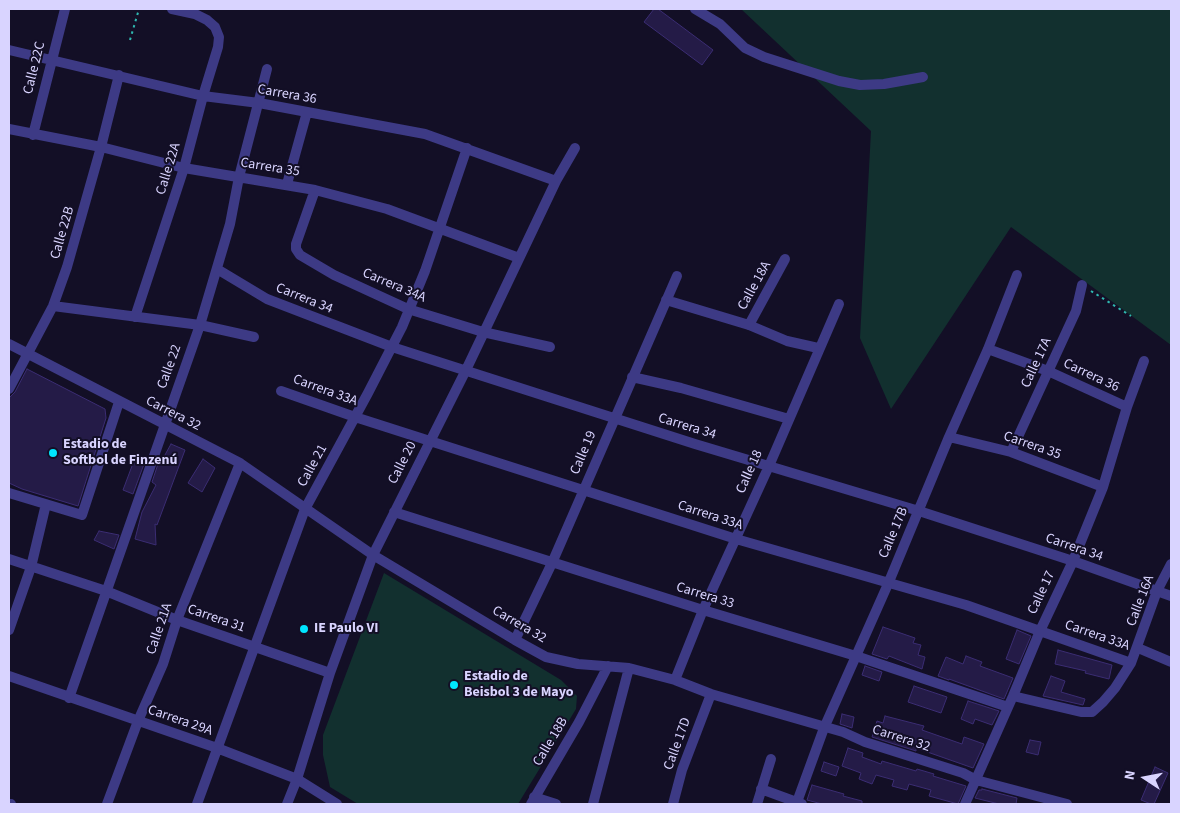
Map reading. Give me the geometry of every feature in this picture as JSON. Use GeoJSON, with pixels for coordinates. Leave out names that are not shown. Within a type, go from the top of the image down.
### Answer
{"type":"FeatureCollection","features":[{"type":"Feature","properties":{"kind":"street","name":"Calle 22C"},"geometry":{"type":"LineString","coordinates":[[33,134],[64,9]]}},
{"type":"Feature","properties":{"kind":"street","name":"Calle 22A"},"geometry":{"type":"LineString","coordinates":[[135,317],[184,168],[218,47],[219,37],[215,27],[207,20],[172,9]]}},
{"type":"Feature","properties":{"kind":"street"},"geometry":{"type":"LineString","coordinates":[[696,9],[720,24],[745,48],[764,57],[839,81],[860,85],[884,84],[923,76]]}},
{"type":"Feature","properties":{"kind":"street","name":"Carrera 36"},"geometry":{"type":"LineString","coordinates":[[9,50],[203,96],[259,103],[425,134],[556,181]]}},
{"type":"Feature","properties":{"kind":"street","name":"Calle 22"},"geometry":{"type":"LineString","coordinates":[[69,698],[200,325],[230,224],[239,177],[267,69]]}},
{"type":"Feature","properties":{"kind":"street","name":"Calle 22B"},"geometry":{"type":"LineString","coordinates":[[9,389],[52,306],[67,267],[120,75]]}},
{"type":"Feature","properties":{"kind":"street"},"geometry":{"type":"LineString","coordinates":[[287,184],[307,112]]}},
{"type":"Feature","properties":{"kind":"street","name":"Carrera 35"},"geometry":{"type":"LineString","coordinates":[[9,129],[101,147],[184,168],[315,190],[388,209],[519,258]]}},
{"type":"Feature","properties":{"kind":"street","name":"Calle 21"},"geometry":{"type":"LineString","coordinates":[[196,804],[305,509],[392,347],[425,271],[467,148]]}},
{"type":"Feature","properties":{"kind":"street","name":"Calle 20"},"geometry":{"type":"LineString","coordinates":[[287,804],[330,673],[373,555],[466,370],[556,181],[575,148]]}},
{"type":"Feature","properties":{"kind":"street","name":"Carrera 34A"},"geometry":{"type":"LineString","coordinates":[[315,190],[296,244],[296,249],[300,255],[334,275],[408,309],[483,332],[550,347]]}},
{"type":"Feature","properties":{"kind":"street","name":"Calle 18A"},"geometry":{"type":"LineString","coordinates":[[749,325],[785,259]]}},
{"type":"Feature","properties":{"kind":"street","name":"Carrera 34"},"geometry":{"type":"LineString","coordinates":[[217,269],[267,300],[392,347],[614,418],[918,511],[1073,561],[1171,596]]}},
{"type":"Feature","properties":{"kind":"street","name":"Calle 17B"},"geometry":{"type":"LineString","coordinates":[[800,803],[824,728],[888,584],[988,349],[1017,275]]}},
{"type":"Feature","properties":{"kind":"street","name":"Calle 19"},"geometry":{"type":"LineString","coordinates":[[515,640],[552,563],[677,276]]}},
{"type":"Feature","properties":{"kind":"street","name":"Calle 17A"},"geometry":{"type":"LineString","coordinates":[[1011,452],[1076,312],[1082,285]]}},
{"type":"Feature","properties":{"kind":"street"},"geometry":{"type":"LineString","coordinates":[[666,300],[749,325],[787,341],[818,348]]}},
{"type":"Feature","properties":{"kind":"street","name":"Calle 18"},"geometry":{"type":"LineString","coordinates":[[675,680],[703,610],[769,466],[818,348],[839,304]]}},
{"type":"Feature","properties":{"kind":"street"},"geometry":{"type":"LineString","coordinates":[[52,306],[200,325],[254,336]]}},
{"type":"Feature","properties":{"kind":"street","name":"Carrera 32"},"geometry":{"type":"LineString","coordinates":[[9,344],[240,463],[373,555],[546,657],[578,664],[629,668],[675,680],[712,694],[843,732],[865,742],[963,773],[976,780],[1067,804]]}},
{"type":"Feature","properties":{"kind":"street","name":"Carrera 36"},"geometry":{"type":"LineString","coordinates":[[988,349],[1048,371],[1127,407]]}},
{"type":"Feature","properties":{"kind":"street","name":"Calle 17"},"geometry":{"type":"LineString","coordinates":[[965,804],[1040,631],[1073,561],[1103,488],[1127,407],[1144,361]]}},
{"type":"Feature","properties":{"kind":"street"},"geometry":{"type":"LineString","coordinates":[[632,377],[681,388],[788,419]]}},
{"type":"Feature","properties":{"kind":"street","name":"Carrera 33A"},"geometry":{"type":"LineString","coordinates":[[282,391],[355,417],[736,539],[966,605],[1131,662]]}},
{"type":"Feature","properties":{"kind":"street"},"geometry":{"type":"LineString","coordinates":[[9,493],[82,515],[119,402]]}},
{"type":"Feature","properties":{"kind":"street","name":"Carrera 35"},"geometry":{"type":"LineString","coordinates":[[949,437],[1011,452],[1103,488]]}},
{"type":"Feature","properties":{"kind":"street","name":"Calle 21A"},"geometry":{"type":"LineString","coordinates":[[107,804],[162,664],[177,620],[240,463]]}},
{"type":"Feature","properties":{"kind":"street"},"geometry":{"type":"LineString","coordinates":[[9,630],[31,567],[46,504]]}},
{"type":"Feature","properties":{"kind":"street","name":"Carrera 33"},"geometry":{"type":"LineString","coordinates":[[394,512],[552,563],[856,656],[1008,707]]}},
{"type":"Feature","properties":{"kind":"street","name":"Carrera 31"},"geometry":{"type":"LineString","coordinates":[[9,558],[106,591],[177,620],[330,673]]}},
{"type":"Feature","properties":{"kind":"street","name":"Calle 16A"},"geometry":{"type":"LineString","coordinates":[[1013,696],[1081,712],[1092,712],[1115,688],[1131,662],[1138,648],[1158,591],[1171,564]]}},
{"type":"Feature","properties":{"kind":"street","name":"Carrera 33A"},"geometry":{"type":"LineString","coordinates":[[1138,648],[1171,662]]}},
{"type":"Feature","properties":{"kind":"street","name":"Calle 18B"},"geometry":{"type":"LineString","coordinates":[[532,801],[579,722],[608,666]]}},
{"type":"Feature","properties":{"kind":"street"},"geometry":{"type":"LineString","coordinates":[[593,804],[629,668]]}},
{"type":"Feature","properties":{"kind":"street","name":"Carrera 29A"},"geometry":{"type":"LineString","coordinates":[[9,676],[217,748],[297,778],[337,804]]}},
{"type":"Feature","properties":{"kind":"street","name":"Calle 17D"},"geometry":{"type":"LineString","coordinates":[[673,804],[682,770],[712,694]]}},
{"type":"Feature","properties":{"kind":"street"},"geometry":{"type":"LineString","coordinates":[[757,804],[771,759]]}},
{"type":"Feature","properties":{"kind":"street"},"geometry":{"type":"LineString","coordinates":[[761,789],[800,803]]}},
{"type":"Feature","properties":{"kind":"street"},"geometry":{"type":"LineString","coordinates":[[532,801],[556,804]]}},
{"type":"Feature","properties":{"kind":"path"},"geometry":{"type":"LineString","coordinates":[[130,40],[139,9]]}},
{"type":"Feature","properties":{"kind":"path"},"geometry":{"type":"LineString","coordinates":[[1082,285],[1132,316]]}},
{"type":"Feature","properties":{"kind":"green space"},"geometry":{"type":"Polygon","coordinates":[[[741,9],[1171,9],[1171,345],[1011,227],[891,409],[860,338],[871,131],[741,9]]]}},
{"type":"Feature","properties":{"kind":"green space","name":"Estadio de Beisbol 3 de Mayo"},"geometry":{"type":"Polygon","coordinates":[[[384,573],[561,680],[577,696],[576,709],[518,804],[358,804],[330,787],[323,755],[323,735],[384,573]]]}},
{"type":"Feature","properties":{"kind":"building"},"geometry":{"type":"Polygon","coordinates":[[[654,9],[658,9],[713,50],[702,65],[644,22],[654,9]]]}},
{"type":"Feature","properties":{"kind":"building","name":"Estadio de Softbol de Finzenú"},"geometry":{"type":"Polygon","coordinates":[[[27,369],[105,409],[106,418],[78,506],[22,489],[9,483],[9,398],[15,392],[27,369]]]}},
{"type":"Feature","properties":{"kind":"building"},"geometry":{"type":"Polygon","coordinates":[[[171,444],[185,450],[157,525],[155,524],[156,545],[135,539],[142,512],[156,485],[152,482],[158,464],[160,464],[171,444]]]}},
{"type":"Feature","properties":{"kind":"building"},"geometry":{"type":"Polygon","coordinates":[[[135,458],[140,464],[144,464],[133,494],[123,490],[135,458]]]}},
{"type":"Feature","properties":{"kind":"building"},"geometry":{"type":"Polygon","coordinates":[[[203,459],[215,468],[202,492],[188,483],[203,459]]]}},
{"type":"Feature","properties":{"kind":"building"},"geometry":{"type":"Polygon","coordinates":[[[99,531],[119,535],[114,549],[94,540],[99,531]]]}},
{"type":"Feature","properties":{"kind":"building"},"geometry":{"type":"Polygon","coordinates":[[[883,627],[915,638],[913,643],[921,645],[918,655],[925,657],[922,669],[889,656],[887,659],[872,654],[883,627]]]}},
{"type":"Feature","properties":{"kind":"building"},"geometry":{"type":"Polygon","coordinates":[[[1017,630],[1031,636],[1019,664],[1006,659],[1017,630]]]}},
{"type":"Feature","properties":{"kind":"building"},"geometry":{"type":"Polygon","coordinates":[[[1058,650],[1112,665],[1109,679],[1085,673],[1086,671],[1055,664],[1058,650]]]}},
{"type":"Feature","properties":{"kind":"building"},"geometry":{"type":"Polygon","coordinates":[[[966,656],[982,662],[980,666],[1013,678],[1004,699],[938,676],[946,657],[963,664],[966,656]]]}},
{"type":"Feature","properties":{"kind":"building"},"geometry":{"type":"Polygon","coordinates":[[[865,666],[882,672],[879,681],[862,675],[865,666]]]}},
{"type":"Feature","properties":{"kind":"building"},"geometry":{"type":"Polygon","coordinates":[[[1051,676],[1065,681],[1061,692],[1085,699],[1083,705],[1043,696],[1051,676]]]}},
{"type":"Feature","properties":{"kind":"building"},"geometry":{"type":"Polygon","coordinates":[[[914,686],[947,697],[941,713],[908,702],[914,686]]]}},
{"type":"Feature","properties":{"kind":"building"},"geometry":{"type":"Polygon","coordinates":[[[968,701],[999,711],[992,725],[975,719],[973,724],[961,719],[968,701]]]}},
{"type":"Feature","properties":{"kind":"building"},"geometry":{"type":"Polygon","coordinates":[[[842,714],[854,717],[852,728],[840,724],[842,714]]]}},
{"type":"Feature","properties":{"kind":"building"},"geometry":{"type":"Polygon","coordinates":[[[885,716],[924,726],[922,730],[962,744],[964,737],[984,744],[973,768],[916,748],[916,751],[872,737],[877,721],[883,723],[885,716]]]}},
{"type":"Feature","properties":{"kind":"building"},"geometry":{"type":"Polygon","coordinates":[[[1030,740],[1041,742],[1038,755],[1026,752],[1030,740]]]}},
{"type":"Feature","properties":{"kind":"building"},"geometry":{"type":"Polygon","coordinates":[[[848,748],[863,753],[862,757],[881,764],[882,761],[916,771],[917,769],[966,786],[958,804],[929,796],[931,790],[909,784],[907,790],[892,786],[894,780],[876,775],[872,784],[859,779],[861,773],[842,766],[848,748]]]}},
{"type":"Feature","properties":{"kind":"building"},"geometry":{"type":"Polygon","coordinates":[[[824,762],[839,767],[836,776],[821,771],[824,762]]]}},
{"type":"Feature","properties":{"kind":"building"},"geometry":{"type":"Polygon","coordinates":[[[1155,767],[1168,773],[1154,804],[1151,804],[1141,800],[1155,767]]]}},
{"type":"Feature","properties":{"kind":"building"},"geometry":{"type":"Polygon","coordinates":[[[812,785],[844,794],[843,796],[862,801],[862,804],[822,804],[807,800],[812,785]]]}},
{"type":"Feature","properties":{"kind":"building"},"geometry":{"type":"Polygon","coordinates":[[[982,789],[1017,798],[1016,804],[999,804],[975,798],[979,790],[982,789]]]}},
{"type":"Feature","properties":{"kind":"place","name":"Estadio de Softbol de Finzenú"},"geometry":{"type":"Point","coordinates":[53,453]}},
{"type":"Feature","properties":{"kind":"place","name":"IE Paulo VI"},"geometry":{"type":"Point","coordinates":[304,629]}},
{"type":"Feature","properties":{"kind":"place","name":"Estadio de Beisbol 3 de Mayo"},"geometry":{"type":"Point","coordinates":[454,685]}}]}
